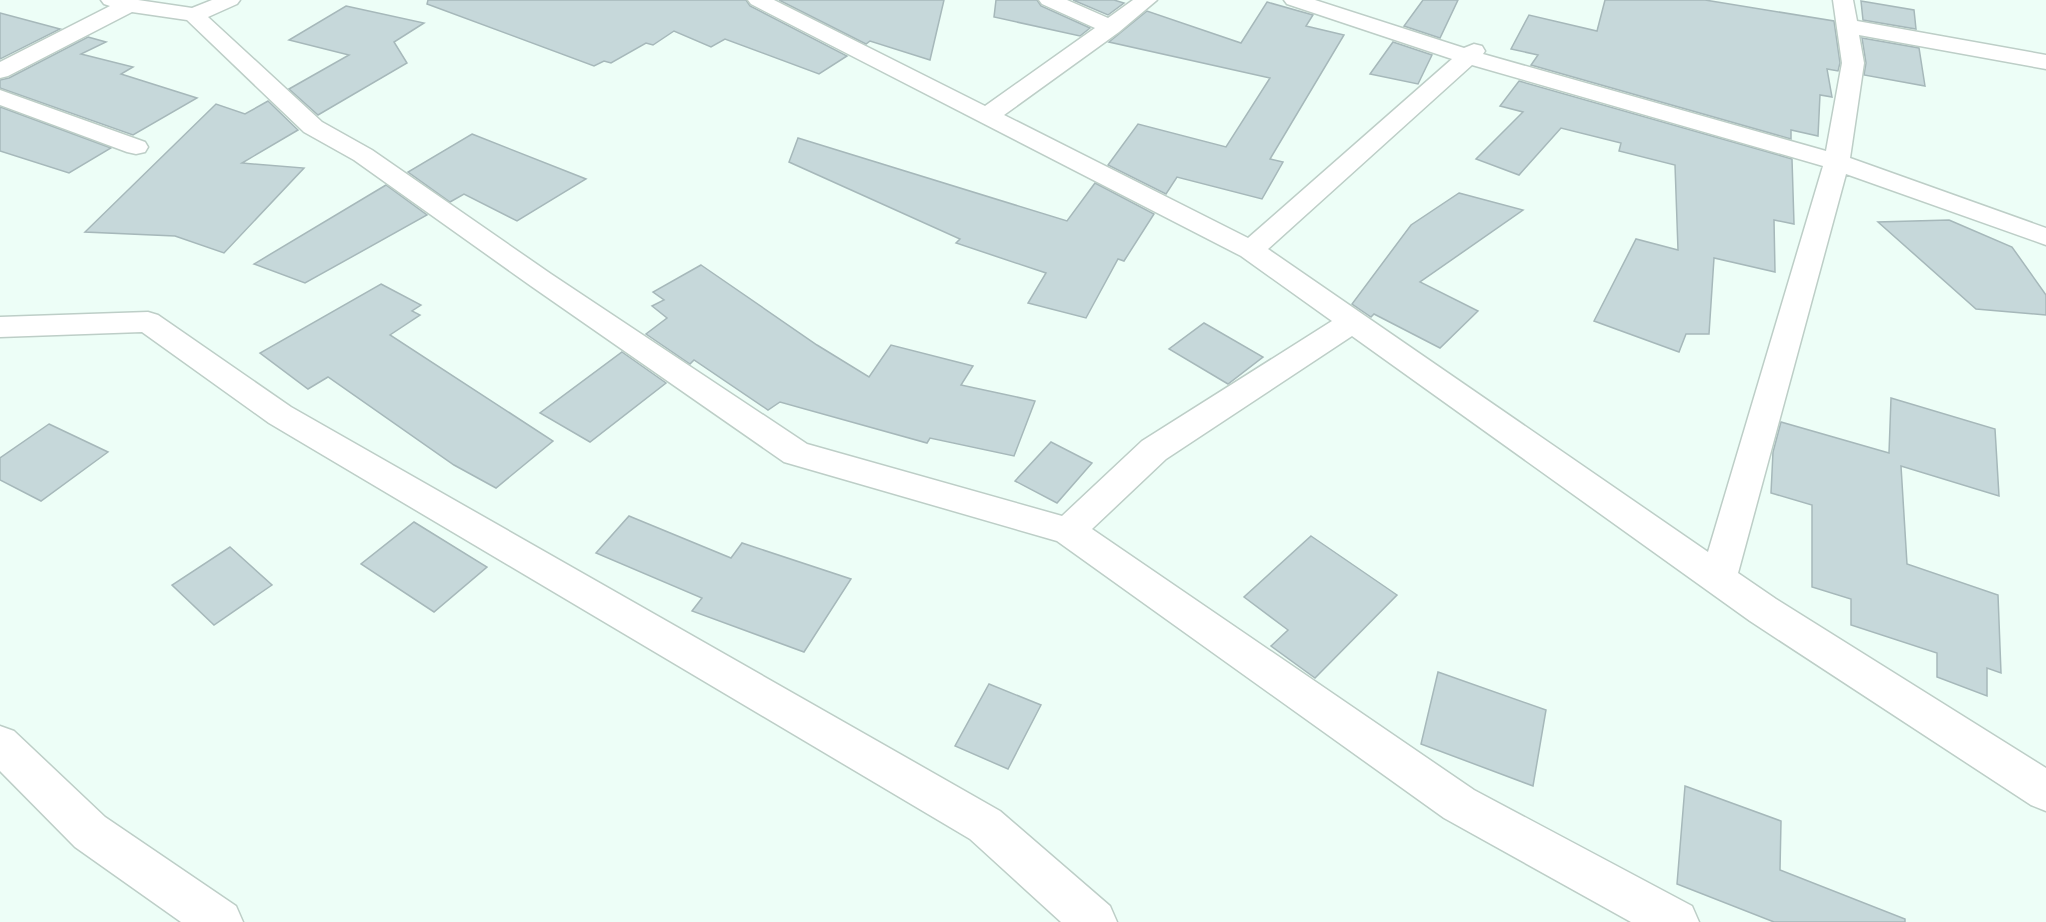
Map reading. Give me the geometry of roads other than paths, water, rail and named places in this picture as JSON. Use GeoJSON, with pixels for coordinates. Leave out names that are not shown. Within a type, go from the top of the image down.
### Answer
{"type":"FeatureCollection","features":[{"type":"Feature","properties":{"kind":"street"},"geometry":{"type":"LineString","coordinates":[[758,0],[1251,250],[1763,610],[2046,791]]}},
{"type":"Feature","properties":{"kind":"street"},"geometry":{"type":"LineString","coordinates":[[1049,0],[1111,27]]}},
{"type":"Feature","properties":{"kind":"street"},"geometry":{"type":"LineString","coordinates":[[987,116],[1146,0]]}},
{"type":"Feature","properties":{"kind":"street"},"geometry":{"type":"LineString","coordinates":[[1294,0],[1837,162],[2046,237]]}},
{"type":"Feature","properties":{"kind":"street"},"geometry":{"type":"LineString","coordinates":[[1718,578],[1837,162],[1853,63],[1843,0]]}},
{"type":"Feature","properties":{"kind":"street"},"geometry":{"type":"LineString","coordinates":[[0,71],[120,3],[219,4],[313,127],[363,155],[550,287],[796,453],[1068,531],[1460,804],[1676,922]]}},
{"type":"Feature","properties":{"kind":"street"},"geometry":{"type":"LineString","coordinates":[[1846,26],[2046,62]]}},
{"type":"Feature","properties":{"kind":"street"},"geometry":{"type":"LineString","coordinates":[[1251,250],[1472,54]]}},
{"type":"Feature","properties":{"kind":"street"},"geometry":{"type":"LineString","coordinates":[[0,97],[136,147]]}},
{"type":"Feature","properties":{"kind":"street"},"geometry":{"type":"LineString","coordinates":[[0,327],[148,322],[280,415],[985,825],[1094,922]]}},
{"type":"Feature","properties":{"kind":"street"},"geometry":{"type":"LineString","coordinates":[[1068,531],[1154,450],[1352,322]]}},
{"type":"Feature","properties":{"kind":"street"},"geometry":{"type":"LineString","coordinates":[[0,744],[90,832],[220,922]]}}]}
